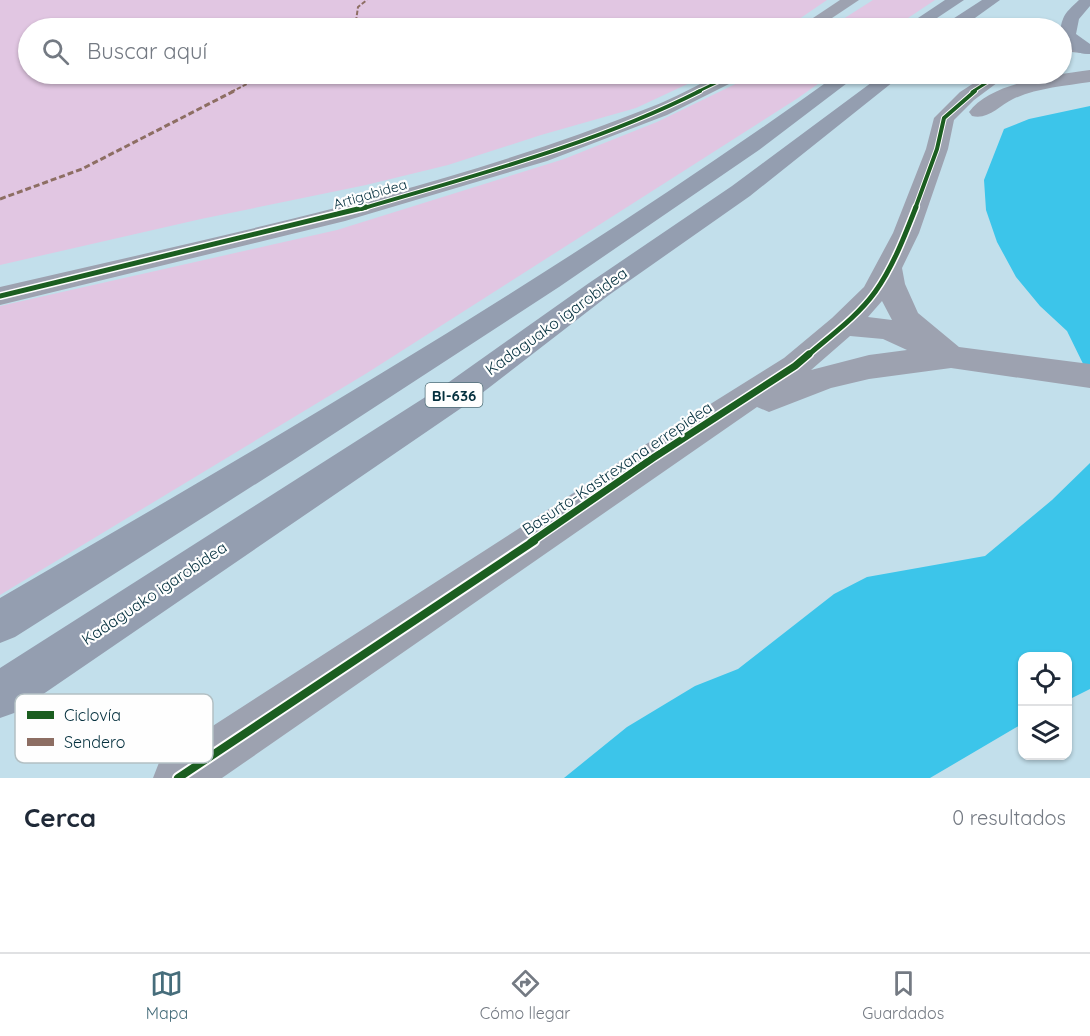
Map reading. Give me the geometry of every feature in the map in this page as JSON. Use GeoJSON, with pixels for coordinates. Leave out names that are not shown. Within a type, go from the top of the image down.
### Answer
{"type":"FeatureCollection","features":[{"type":"Feature","properties":{"kind":"highway"},"geometry":{"type":"LineString","coordinates":[[927,18],[956,0]]}},
{"type":"Feature","properties":{"kind":"highway"},"geometry":{"type":"LineString","coordinates":[[966,18],[992,0]]}},
{"type":"Feature","properties":{"kind":"highway"},"geometry":{"type":"LineString","coordinates":[[1056,18],[1073,0]]}},
{"type":"Feature","properties":{"kind":"highway"},"geometry":{"type":"LineString","coordinates":[[1071,18],[1087,0]]}},
{"type":"Feature","properties":{"kind":"highway"},"geometry":{"type":"LineString","coordinates":[[1072,40],[1088,49]]}},
{"type":"Feature","properties":{"kind":"highway","name":"Kadaguako igarobidea"},"geometry":{"type":"LineString","coordinates":[[0,622],[207,497],[511,305],[645,218],[836,84]]}},
{"type":"Feature","properties":{"kind":"highway","name":"Kadaguako igarobidea"},"geometry":{"type":"LineString","coordinates":[[0,695],[461,391],[599,289],[741,191],[881,84]]}},
{"type":"Feature","properties":{"kind":"street"},"geometry":{"type":"LineString","coordinates":[[822,18],[851,0]]}},
{"type":"Feature","properties":{"kind":"street"},"geometry":{"type":"LineString","coordinates":[[1072,47],[1088,49]]}},
{"type":"Feature","properties":{"kind":"street"},"geometry":{"type":"LineString","coordinates":[[1072,70],[1090,75]]}},
{"type":"Feature","properties":{"kind":"street","name":"Basurto-Kastrexana errepidea"},"geometry":{"type":"LineString","coordinates":[[1072,78],[1090,75]]}},
{"type":"Feature","properties":{"kind":"street","name":"Artigabidea"},"geometry":{"type":"LineString","coordinates":[[0,296],[336,216],[539,156],[660,111],[714,84]]}},
{"type":"Feature","properties":{"kind":"street","name":"Basurto-Kastrexana errepidea"},"geometry":{"type":"LineString","coordinates":[[213,755],[795,366],[843,325],[875,292],[906,233],[937,149],[944,118],[985,84]]}},
{"type":"Feature","properties":{"kind":"street","name":"Basurto-Kastrexana errepidea"},"geometry":{"type":"LineString","coordinates":[[937,149],[982,109],[1004,95],[1034,84]]}},
{"type":"Feature","properties":{"kind":"street"},"geometry":{"type":"LineString","coordinates":[[888,268],[891,293],[905,318],[925,340],[948,356]]}},
{"type":"Feature","properties":{"kind":"street"},"geometry":{"type":"LineString","coordinates":[[843,325],[888,329],[948,356]]}},
{"type":"Feature","properties":{"kind":"street"},"geometry":{"type":"LineString","coordinates":[[843,325],[854,335],[873,346],[913,360]]}},
{"type":"Feature","properties":{"kind":"street"},"geometry":{"type":"LineString","coordinates":[[707,423],[824,378],[869,367],[913,360],[948,356],[1090,376]]}},
{"type":"Feature","properties":{"kind":"street","name":"Basurto-Kastrexana errepidea"},"geometry":{"type":"LineString","coordinates":[[178,778],[201,763]]}},
{"type":"Feature","properties":{"kind":"shaded area"},"geometry":{"type":"Polygon","coordinates":[[[0,0],[827,0],[801,18],[18,18],[18,84],[688,84],[636,108],[448,165],[0,265],[0,0]]]}},
{"type":"Feature","properties":{"kind":"shaded area"},"geometry":{"type":"Polygon","coordinates":[[[873,0],[935,0],[908,18],[845,18],[873,0]]]}},
{"type":"Feature","properties":{"kind":"shaded area"},"geometry":{"type":"Polygon","coordinates":[[[735,84],[818,84],[367,373],[0,595],[0,306],[337,230],[564,159],[657,122],[735,84]]]}},
{"type":"Feature","properties":{"kind":"water"},"geometry":{"type":"Polygon","coordinates":[[[1090,106],[1090,378],[1067,331],[1040,306],[1016,277],[997,242],[986,210],[984,180],[1004,129],[1029,119],[1090,106]]]}},
{"type":"Feature","properties":{"kind":"water"},"geometry":{"type":"Polygon","coordinates":[[[1090,463],[1090,689],[1072,698],[1072,652],[1018,652],[1018,726],[930,778],[564,778],[627,727],[695,686],[738,669],[834,594],[867,577],[985,556],[1052,500],[1090,463]]]}},
{"type":"Feature","properties":{"kind":"marked path"},"geometry":{"type":"LineString","coordinates":[[356,18],[358,7],[367,0]]}},
{"type":"Feature","properties":{"kind":"marked path"},"geometry":{"type":"LineString","coordinates":[[0,199],[82,169],[248,84]]}},
{"type":"Feature","properties":{"kind":"cycle path"},"geometry":{"type":"LineString","coordinates":[[0,296],[336,216],[539,156],[660,111],[714,84]]}},
{"type":"Feature","properties":{"kind":"cycle path"},"geometry":{"type":"LineString","coordinates":[[213,755],[577,512],[653,458],[795,366],[843,325],[875,292],[906,233],[937,149],[944,118],[967,96],[985,84]]}},
{"type":"Feature","properties":{"kind":"cycle path"},"geometry":{"type":"LineString","coordinates":[[178,778],[200,763]]}}]}
